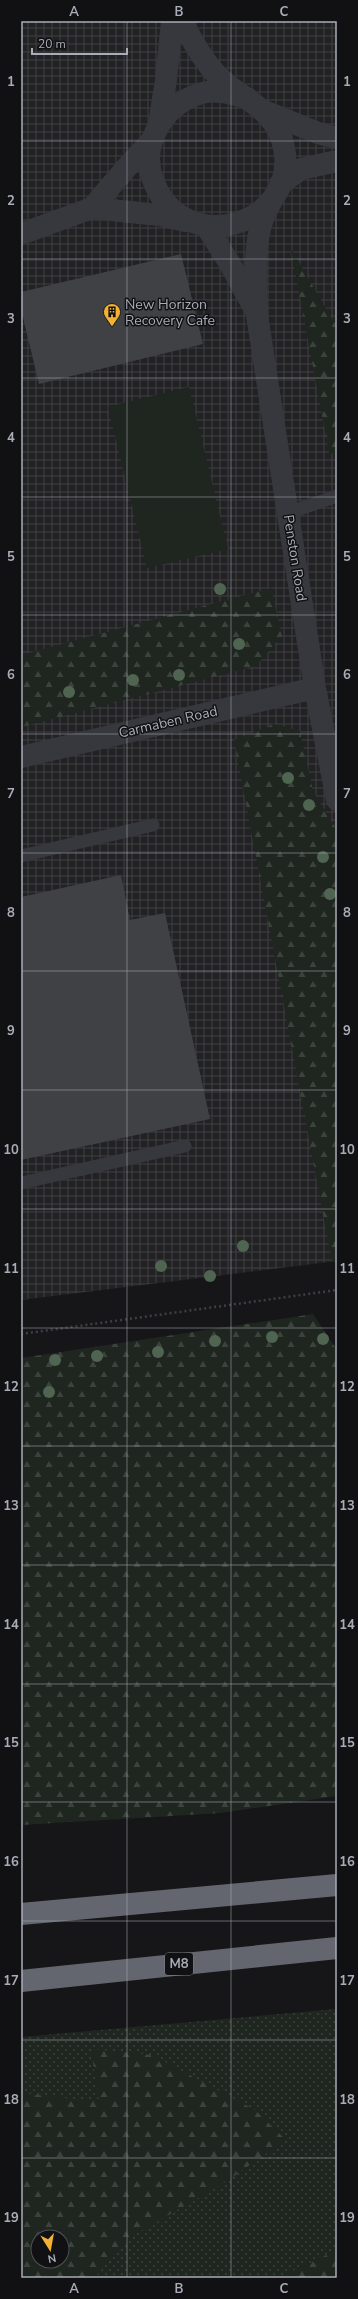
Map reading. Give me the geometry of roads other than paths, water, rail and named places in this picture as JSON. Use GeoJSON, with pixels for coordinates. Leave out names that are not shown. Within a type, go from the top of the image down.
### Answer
{"type":"FeatureCollection","features":[{"type":"Feature","properties":{"kind":"highway"},"geometry":{"type":"LineString","coordinates":[[21,1914],[337,1885]]}},
{"type":"Feature","properties":{"kind":"highway","name":"M8"},"geometry":{"type":"LineString","coordinates":[[21,1981],[337,1948]]}},
{"type":"Feature","properties":{"kind":"street"},"geometry":{"type":"LineString","coordinates":[[172,21],[156,132],[149,156],[152,179],[163,200],[179,216],[200,225],[230,264],[257,315]]}},
{"type":"Feature","properties":{"kind":"street"},"geometry":{"type":"LineString","coordinates":[[182,21],[205,60],[219,77],[264,111],[277,128],[284,148],[284,170],[279,187],[263,220],[260,237],[256,265],[257,315]]}},
{"type":"Feature","properties":{"kind":"street"},"geometry":{"type":"LineString","coordinates":[[92,208],[156,132],[166,115],[183,101],[203,93],[226,92],[247,98]]}},
{"type":"Feature","properties":{"kind":"street"},"geometry":{"type":"LineString","coordinates":[[264,111],[318,133],[337,138]]}},
{"type":"Feature","properties":{"kind":"street"},"geometry":{"type":"LineString","coordinates":[[21,234],[92,208],[159,215],[200,225],[223,227],[244,221],[263,208],[279,187],[301,170],[337,161]]}},
{"type":"Feature","properties":{"kind":"street","name":"Penston Road"},"geometry":{"type":"LineString","coordinates":[[257,315],[315,688],[337,800]]}},
{"type":"Feature","properties":{"kind":"street","name":"Carmaben Road"},"geometry":{"type":"LineString","coordinates":[[21,757],[315,688]]}},
{"type":"Feature","properties":{"kind":"lane"},"geometry":{"type":"LineString","coordinates":[[288,513],[337,496]]}},
{"type":"Feature","properties":{"kind":"lane"},"geometry":{"type":"LineString","coordinates":[[21,856],[153,825]]}},
{"type":"Feature","properties":{"kind":"lane"},"geometry":{"type":"LineString","coordinates":[[21,1183],[185,1146]]}},
{"type":"Feature","properties":{"kind":"place","name":"New Horizon Recovery Cafe"},"geometry":{"type":"Point","coordinates":[112,327]}}]}
